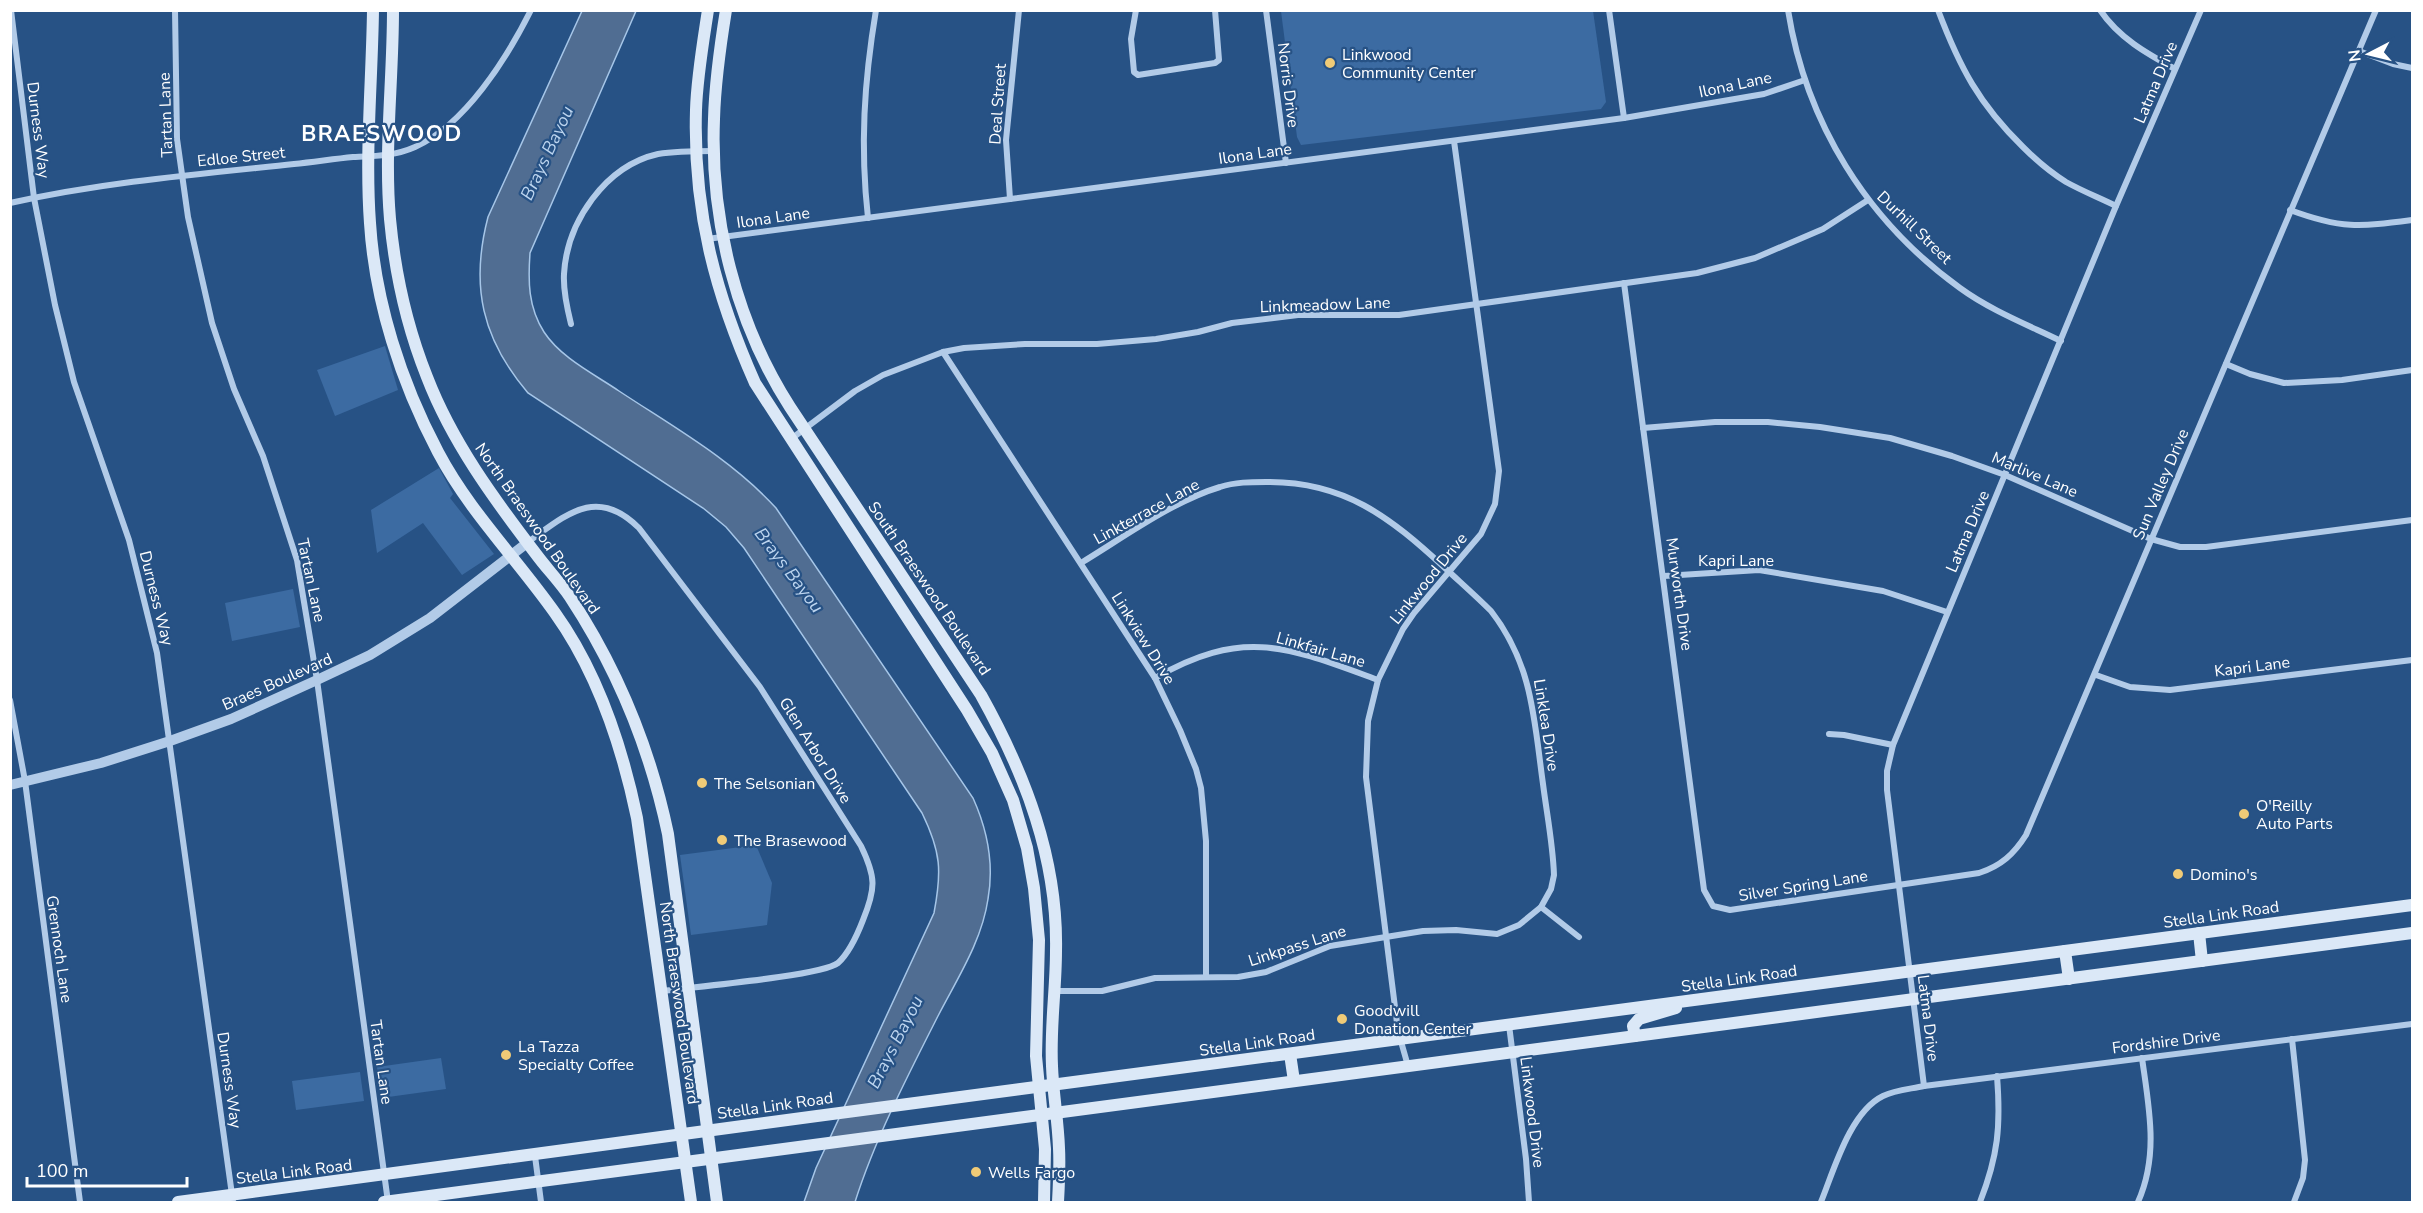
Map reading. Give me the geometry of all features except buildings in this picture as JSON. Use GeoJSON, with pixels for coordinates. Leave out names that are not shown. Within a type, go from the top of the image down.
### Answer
{"type":"FeatureCollection","features":[{"type":"Feature","properties":{"kind":"main road","name":"North Braeswood Boulevard"},"geometry":{"type":"LineString","coordinates":[[373,10],[368,156],[370,225],[377,277],[394,344],[419,415],[439,454],[461,491],[556,615],[577,650],[610,718],[627,773],[637,818],[691,1203]]}},
{"type":"Feature","properties":{"kind":"main road","name":"North Braeswood Boulevard"},"geometry":{"type":"LineString","coordinates":[[393,10],[389,156],[390,218],[396,264],[413,339],[427,380],[448,425],[471,465],[527,543],[569,596],[617,678],[649,756],[664,814],[676,882],[717,1203]]}},
{"type":"Feature","properties":{"kind":"main road","name":"South Braeswood Boulevard"},"geometry":{"type":"LineString","coordinates":[[708,10],[696,108],[696,152],[706,239],[715,279],[738,345],[755,383],[967,710],[992,753],[1013,800],[1027,848],[1039,940],[1036,1034],[1038,1088],[1045,1149],[1044,1203]]}},
{"type":"Feature","properties":{"kind":"main road","name":"South Braeswood Boulevard"},"geometry":{"type":"LineString","coordinates":[[726,10],[715,92],[714,151],[723,237],[742,306],[764,365],[981,695],[1005,739],[1033,808],[1049,872],[1056,939],[1052,1037],[1053,1086],[1059,1149],[1058,1203]]}},
{"type":"Feature","properties":{"kind":"main road"},"geometry":{"type":"LineString","coordinates":[[394,344],[413,339]]}},
{"type":"Feature","properties":{"kind":"main road"},"geometry":{"type":"LineString","coordinates":[[610,718],[626,699]]}},
{"type":"Feature","properties":{"kind":"main road","name":"Stella Link Road"},"geometry":{"type":"LineString","coordinates":[[178,1203],[233,1199],[817,1116],[2412,905]]}},
{"type":"Feature","properties":{"kind":"main road"},"geometry":{"type":"LineString","coordinates":[[2199,933],[2202,961]]}},
{"type":"Feature","properties":{"kind":"main road"},"geometry":{"type":"LineString","coordinates":[[387,1202],[2412,933]]}},
{"type":"Feature","properties":{"kind":"main road"},"geometry":{"type":"LineString","coordinates":[[2065,951],[2069,978]]}},
{"type":"Feature","properties":{"kind":"main road"},"geometry":{"type":"LineString","coordinates":[[1635,1036],[1633,1026],[1639,1019],[1700,1000]]}},
{"type":"Feature","properties":{"kind":"main road"},"geometry":{"type":"LineString","coordinates":[[1290,1054],[1294,1081]]}},
{"type":"Feature","properties":{"kind":"street","name":"Durness Way"},"geometry":{"type":"LineString","coordinates":[[11,10],[34,198],[45,259],[74,382],[129,540],[157,652],[233,1199]]}},
{"type":"Feature","properties":{"kind":"street","name":"Tartan Lane"},"geometry":{"type":"LineString","coordinates":[[175,10],[176,110],[182,176],[198,264],[212,323],[234,389],[263,456],[297,560],[316,680],[387,1202]]}},
{"type":"Feature","properties":{"kind":"street"},"geometry":{"type":"LineString","coordinates":[[368,156],[389,156],[424,142],[457,117],[507,54],[531,10]]}},
{"type":"Feature","properties":{"kind":"street"},"geometry":{"type":"LineString","coordinates":[[868,218],[863,175],[863,116],[876,10]]}},
{"type":"Feature","properties":{"kind":"street","name":"Deal Street"},"geometry":{"type":"LineString","coordinates":[[1010,199],[1006,140],[1019,10]]}},
{"type":"Feature","properties":{"kind":"street"},"geometry":{"type":"LineString","coordinates":[[1136,10],[1131,39],[1134,72],[1138,75],[1215,63],[1219,60],[1215,10]]}},
{"type":"Feature","properties":{"kind":"street","name":"Norris Drive"},"geometry":{"type":"LineString","coordinates":[[1266,10],[1286,163]]}},
{"type":"Feature","properties":{"kind":"street"},"geometry":{"type":"LineString","coordinates":[[1609,10],[1624,118]]}},
{"type":"Feature","properties":{"kind":"street","name":"Durhill Street"},"geometry":{"type":"LineString","coordinates":[[1788,10],[1804,80],[1840,159],[1868,200],[1914,249],[1960,288],[2061,341]]}},
{"type":"Feature","properties":{"kind":"street"},"geometry":{"type":"LineString","coordinates":[[1938,10],[1954,53],[1975,93],[2010,134],[2039,162],[2066,181],[2116,206]]}},
{"type":"Feature","properties":{"kind":"street"},"geometry":{"type":"LineString","coordinates":[[2100,10],[2112,28],[2146,54],[2175,69]]}},
{"type":"Feature","properties":{"kind":"street","name":"Latma Drive"},"geometry":{"type":"LineString","coordinates":[[1924,1086],[1887,790],[1887,771],[1893,745],[2116,206],[2201,10]]}},
{"type":"Feature","properties":{"kind":"street","name":"Sun Valley Drive"},"geometry":{"type":"LineString","coordinates":[[1898,884],[1978,873],[1991,869],[2016,851],[2026,835],[2096,675],[2151,539],[2376,10]]}},
{"type":"Feature","properties":{"kind":"street"},"geometry":{"type":"LineString","coordinates":[[2359,51],[2393,64],[2412,68]]}},
{"type":"Feature","properties":{"kind":"street","name":"Ilona Lane"},"geometry":{"type":"LineString","coordinates":[[706,239],[1624,118],[1764,94],[1804,80]]}},
{"type":"Feature","properties":{"kind":"street","name":"Linkwood Drive"},"geometry":{"type":"LineString","coordinates":[[1408,1066],[1400,1040],[1385,936],[1365,759],[1368,721],[1378,680],[1403,629],[1481,534],[1491,515],[1498,491],[1497,452],[1454,141]]}},
{"type":"Feature","properties":{"kind":"street"},"geometry":{"type":"LineString","coordinates":[[571,324],[565,290],[566,259],[571,238],[592,200],[619,173],[631,165],[659,154],[714,151]]}},
{"type":"Feature","properties":{"kind":"street","name":"Edloe Street"},"geometry":{"type":"LineString","coordinates":[[10,203],[182,176],[368,156]]}},
{"type":"Feature","properties":{"kind":"street","name":"Linkmeadow Lane"},"geometry":{"type":"LineString","coordinates":[[790,439],[855,391],[883,375],[943,352],[964,348],[1025,344],[1096,344],[1156,339],[1198,332],[1232,323],[1298,315],[1399,315],[1476,306],[1697,273],[1755,258],[1823,229],[1868,200]]}},
{"type":"Feature","properties":{"kind":"street"},"geometry":{"type":"LineString","coordinates":[[2290,210],[2321,221],[2349,226],[2412,220]]}},
{"type":"Feature","properties":{"kind":"street","name":"Murworth Drive"},"geometry":{"type":"LineString","coordinates":[[1624,283],[1704,890],[1713,906]]}},
{"type":"Feature","properties":{"kind":"street","name":"Linkview Drive"},"geometry":{"type":"LineString","coordinates":[[943,352],[1155,678],[1180,730],[1196,769],[1204,807],[1206,977]]}},
{"type":"Feature","properties":{"kind":"street"},"geometry":{"type":"LineString","coordinates":[[2226,364],[2284,384],[2342,380],[2412,370]]}},
{"type":"Feature","properties":{"kind":"street","name":"Marlive Lane"},"geometry":{"type":"LineString","coordinates":[[1643,428],[1715,422],[1757,422],[1820,427],[1890,438],[1952,456],[2005,475],[2151,539],[2180,547],[2206,547],[2412,520]]}},
{"type":"Feature","properties":{"kind":"street","name":"Linkterrace Lane"},"geometry":{"type":"LineString","coordinates":[[1081,563],[1194,497],[1221,486],[1246,482],[1272,482],[1293,483],[1347,496],[1394,523],[1449,572]]}},
{"type":"Feature","properties":{"kind":"street","name":"Glen Arbor Drive"},"geometry":{"type":"LineString","coordinates":[[527,543],[556,520],[585,507],[607,507],[628,517],[639,528],[760,687],[861,846],[872,869],[874,889],[870,903],[849,947],[835,964],[798,973],[662,991]]}},
{"type":"Feature","properties":{"kind":"street","name":"Braes Boulevard"},"geometry":{"type":"LineString","coordinates":[[10,785],[101,762],[231,719],[370,655],[430,618],[527,543]]}},
{"type":"Feature","properties":{"kind":"street","name":"Kapri Lane"},"geometry":{"type":"LineString","coordinates":[[1664,576],[1759,570],[1883,591],[1947,612]]}},
{"type":"Feature","properties":{"kind":"street","name":"Linklea Drive"},"geometry":{"type":"LineString","coordinates":[[1449,572],[1481,601],[1504,628],[1522,663],[1528,683],[1554,864],[1551,889],[1541,907]]}},
{"type":"Feature","properties":{"kind":"street","name":"Linkfair Lane"},"geometry":{"type":"LineString","coordinates":[[1155,678],[1176,666],[1216,651],[1233,647],[1255,646],[1298,652],[1378,680]]}},
{"type":"Feature","properties":{"kind":"street","name":"Kapri Lane"},"geometry":{"type":"LineString","coordinates":[[2096,675],[2130,687],[2170,690],[2412,660]]}},
{"type":"Feature","properties":{"kind":"street","name":"Grennoch Lane"},"geometry":{"type":"LineString","coordinates":[[10,700],[24,781],[80,1203]]}},
{"type":"Feature","properties":{"kind":"street"},"geometry":{"type":"LineString","coordinates":[[1829,734],[1893,745]]}},
{"type":"Feature","properties":{"kind":"street","name":"Silver Spring Lane"},"geometry":{"type":"LineString","coordinates":[[1713,906],[1730,910],[1898,884]]}},
{"type":"Feature","properties":{"kind":"street"},"geometry":{"type":"LineString","coordinates":[[1541,907],[1579,937]]}},
{"type":"Feature","properties":{"kind":"street","name":"Linkpass Lane"},"geometry":{"type":"LineString","coordinates":[[1054,991],[1102,991],[1155,978],[1238,978],[1266,972],[1330,946],[1385,936],[1439,930],[1497,934],[1519,925],[1541,907]]}},
{"type":"Feature","properties":{"kind":"street","name":"Fordshire Drive"},"geometry":{"type":"LineString","coordinates":[[1821,1203],[1855,1122],[1870,1104],[1885,1095],[1924,1086],[1997,1076],[2412,1024]]}},
{"type":"Feature","properties":{"kind":"street","name":"Linkwood Drive"},"geometry":{"type":"LineString","coordinates":[[1509,1025],[1526,1159],[1529,1203]]}},
{"type":"Feature","properties":{"kind":"street"},"geometry":{"type":"LineString","coordinates":[[2292,1039],[2305,1160],[2303,1178],[2294,1203]]}},
{"type":"Feature","properties":{"kind":"street"},"geometry":{"type":"LineString","coordinates":[[2138,1203],[2149,1174],[2152,1135],[2142,1058]]}},
{"type":"Feature","properties":{"kind":"street"},"geometry":{"type":"LineString","coordinates":[[1980,1203],[1996,1155],[1999,1106],[1997,1076]]}},
{"type":"Feature","properties":{"kind":"street"},"geometry":{"type":"LineString","coordinates":[[536,1156],[541,1203]]}},
{"type":"Feature","properties":{"kind":"shaded area"},"geometry":{"type":"Polygon","coordinates":[[[1281,11],[1593,11],[1606,102],[1601,109],[1301,145],[1297,137],[1281,11]]]}},
{"type":"Feature","properties":{"kind":"shaded area"},"geometry":{"type":"Polygon","coordinates":[[[385,346],[398,390],[335,416],[317,370],[385,346]]]}},
{"type":"Feature","properties":{"kind":"shaded area"},"geometry":{"type":"Polygon","coordinates":[[[439,468],[453,494],[450,498],[494,554],[462,575],[423,523],[377,553],[371,510],[439,468]]]}},
{"type":"Feature","properties":{"kind":"shaded area"},"geometry":{"type":"Polygon","coordinates":[[[293,589],[300,627],[232,641],[225,603],[293,589]]]}},
{"type":"Feature","properties":{"kind":"shaded area"},"geometry":{"type":"Polygon","coordinates":[[[756,845],[772,883],[767,925],[691,935],[680,855],[756,845]]]}},
{"type":"Feature","properties":{"kind":"shaded area"},"geometry":{"type":"Polygon","coordinates":[[[441,1058],[446,1089],[381,1098],[377,1067],[441,1058]]]}},
{"type":"Feature","properties":{"kind":"shaded area"},"geometry":{"type":"Polygon","coordinates":[[[360,1072],[364,1101],[296,1110],[292,1081],[360,1072]]]}},
{"type":"Feature","properties":{"kind":"water","name":"Brays Bayou"},"geometry":{"type":"Polygon","coordinates":[[[582,11],[636,11],[530,253],[530,294],[539,323],[551,341],[569,358],[721,459],[759,490],[776,508],[973,798],[988,847],[990,886],[985,915],[975,945],[893,1108],[872,1155],[855,1202],[804,1202],[816,1168],[934,913],[939,873],[933,839],[922,813],[744,548],[726,527],[703,508],[528,393],[512,373],[500,352],[490,332],[484,311],[480,266],[488,217],[582,11]]]}},
{"type":"Feature","properties":{"kind":"place","name":"Linkwood Community Center"},"geometry":{"type":"Point","coordinates":[1330,63]}},
{"type":"Feature","properties":{"kind":"place","name":"The Selsonian"},"geometry":{"type":"Point","coordinates":[702,783]}},
{"type":"Feature","properties":{"kind":"place","name":"O'Reilly Auto Parts"},"geometry":{"type":"Point","coordinates":[2244,814]}},
{"type":"Feature","properties":{"kind":"place","name":"The Brasewood"},"geometry":{"type":"Point","coordinates":[722,840]}},
{"type":"Feature","properties":{"kind":"place","name":"Domino's"},"geometry":{"type":"Point","coordinates":[2178,874]}},
{"type":"Feature","properties":{"kind":"place","name":"Goodwill Donation Center"},"geometry":{"type":"Point","coordinates":[1342,1019]}},
{"type":"Feature","properties":{"kind":"place","name":"La Tazza Specialty Coffee"},"geometry":{"type":"Point","coordinates":[506,1055]}},
{"type":"Feature","properties":{"kind":"place","name":"Wells Fargo"},"geometry":{"type":"Point","coordinates":[976,1172]}},
{"type":"Feature","properties":{"kind":"district","name":"BRAESWOOD"},"geometry":{"type":"Point","coordinates":[382,133]}}]}
